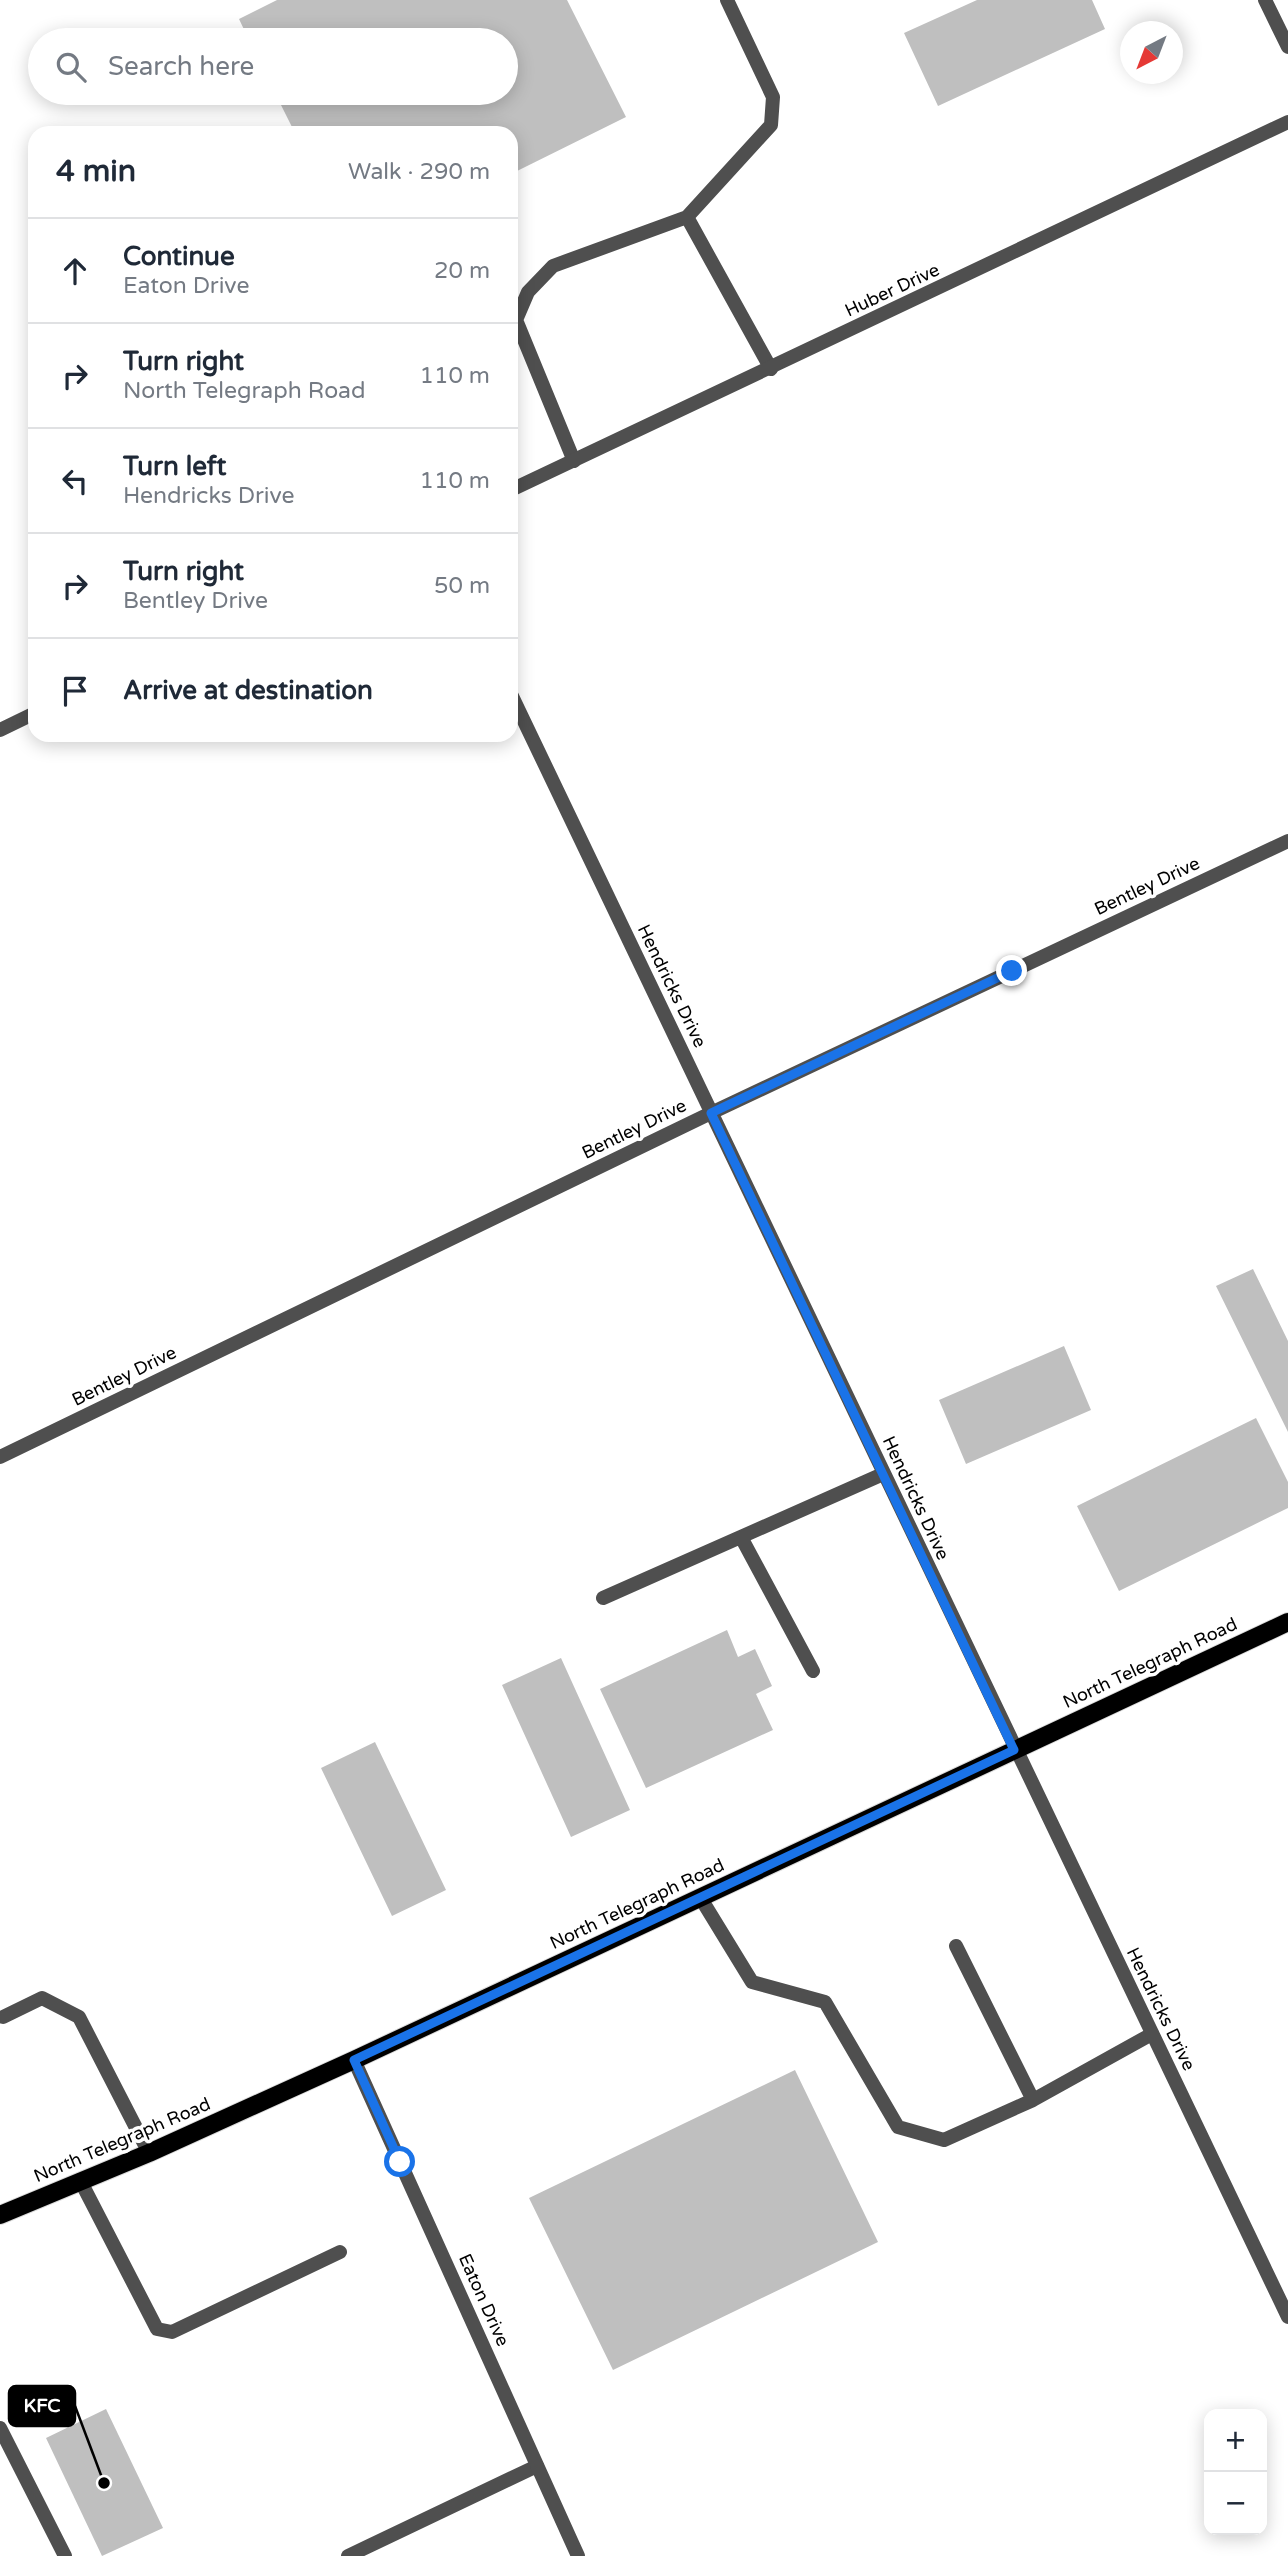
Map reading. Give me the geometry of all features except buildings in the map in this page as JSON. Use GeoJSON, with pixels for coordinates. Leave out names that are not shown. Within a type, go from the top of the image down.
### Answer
{"type":"FeatureCollection","features":[{"type":"Feature","properties":{"kind":"main road","name":"North Telegraph Road"},"geometry":{"type":"LineString","coordinates":[[0,2215],[149,2153],[354,2060],[1288,1622]]}},
{"type":"Feature","properties":{"kind":"street"},"geometry":{"type":"LineString","coordinates":[[518,315],[528,292],[553,267],[687,217],[771,125],[772,97],[727,0]]}},
{"type":"Feature","properties":{"kind":"street"},"geometry":{"type":"LineString","coordinates":[[1265,0],[1288,47]]}},
{"type":"Feature","properties":{"kind":"street","name":"Huber Drive"},"geometry":{"type":"LineString","coordinates":[[518,487],[1288,122]]}},
{"type":"Feature","properties":{"kind":"street"},"geometry":{"type":"LineString","coordinates":[[687,217],[771,369]]}},
{"type":"Feature","properties":{"kind":"street"},"geometry":{"type":"LineString","coordinates":[[518,325],[574,461]]}},
{"type":"Feature","properties":{"kind":"street","name":"Hendricks Drive"},"geometry":{"type":"LineString","coordinates":[[518,709],[1014,1750],[1288,2317]]}},
{"type":"Feature","properties":{"kind":"street"},"geometry":{"type":"LineString","coordinates":[[0,730],[28,716]]}},
{"type":"Feature","properties":{"kind":"street","name":"Bentley Drive"},"geometry":{"type":"LineString","coordinates":[[0,1457],[711,1113],[1288,841]]}},
{"type":"Feature","properties":{"kind":"street"},"geometry":{"type":"LineString","coordinates":[[603,1598],[883,1474]]}},
{"type":"Feature","properties":{"kind":"street"},"geometry":{"type":"LineString","coordinates":[[741,1536],[813,1671]]}},
{"type":"Feature","properties":{"kind":"street"},"geometry":{"type":"LineString","coordinates":[[700,1897],[752,1982],[825,2001],[898,2127],[944,2140],[1033,2100],[1152,2034]]}},
{"type":"Feature","properties":{"kind":"street"},"geometry":{"type":"LineString","coordinates":[[956,1946],[1033,2100]]}},
{"type":"Feature","properties":{"kind":"street"},"geometry":{"type":"LineString","coordinates":[[3,2017],[42,1998],[79,2017],[149,2153]]}},
{"type":"Feature","properties":{"kind":"street","name":"Eaton Drive"},"geometry":{"type":"LineString","coordinates":[[354,2060],[578,2556]]}},
{"type":"Feature","properties":{"kind":"street"},"geometry":{"type":"LineString","coordinates":[[80,2180],[158,2329],[172,2332],[340,2252]]}},
{"type":"Feature","properties":{"kind":"street"},"geometry":{"type":"LineString","coordinates":[[0,2428],[65,2556]]}},
{"type":"Feature","properties":{"kind":"street"},"geometry":{"type":"LineString","coordinates":[[348,2556],[537,2466]]}},
{"type":"Feature","properties":{"kind":"place","name":"KFC"},"geometry":{"type":"Point","coordinates":[104,2483]}},
{"type":"Feature","properties":{"kind":"route"},"geometry":{"type":"LineString","coordinates":[[400,2162],[354,2060],[1014,1750],[711,1113],[1012,971]]}}]}
